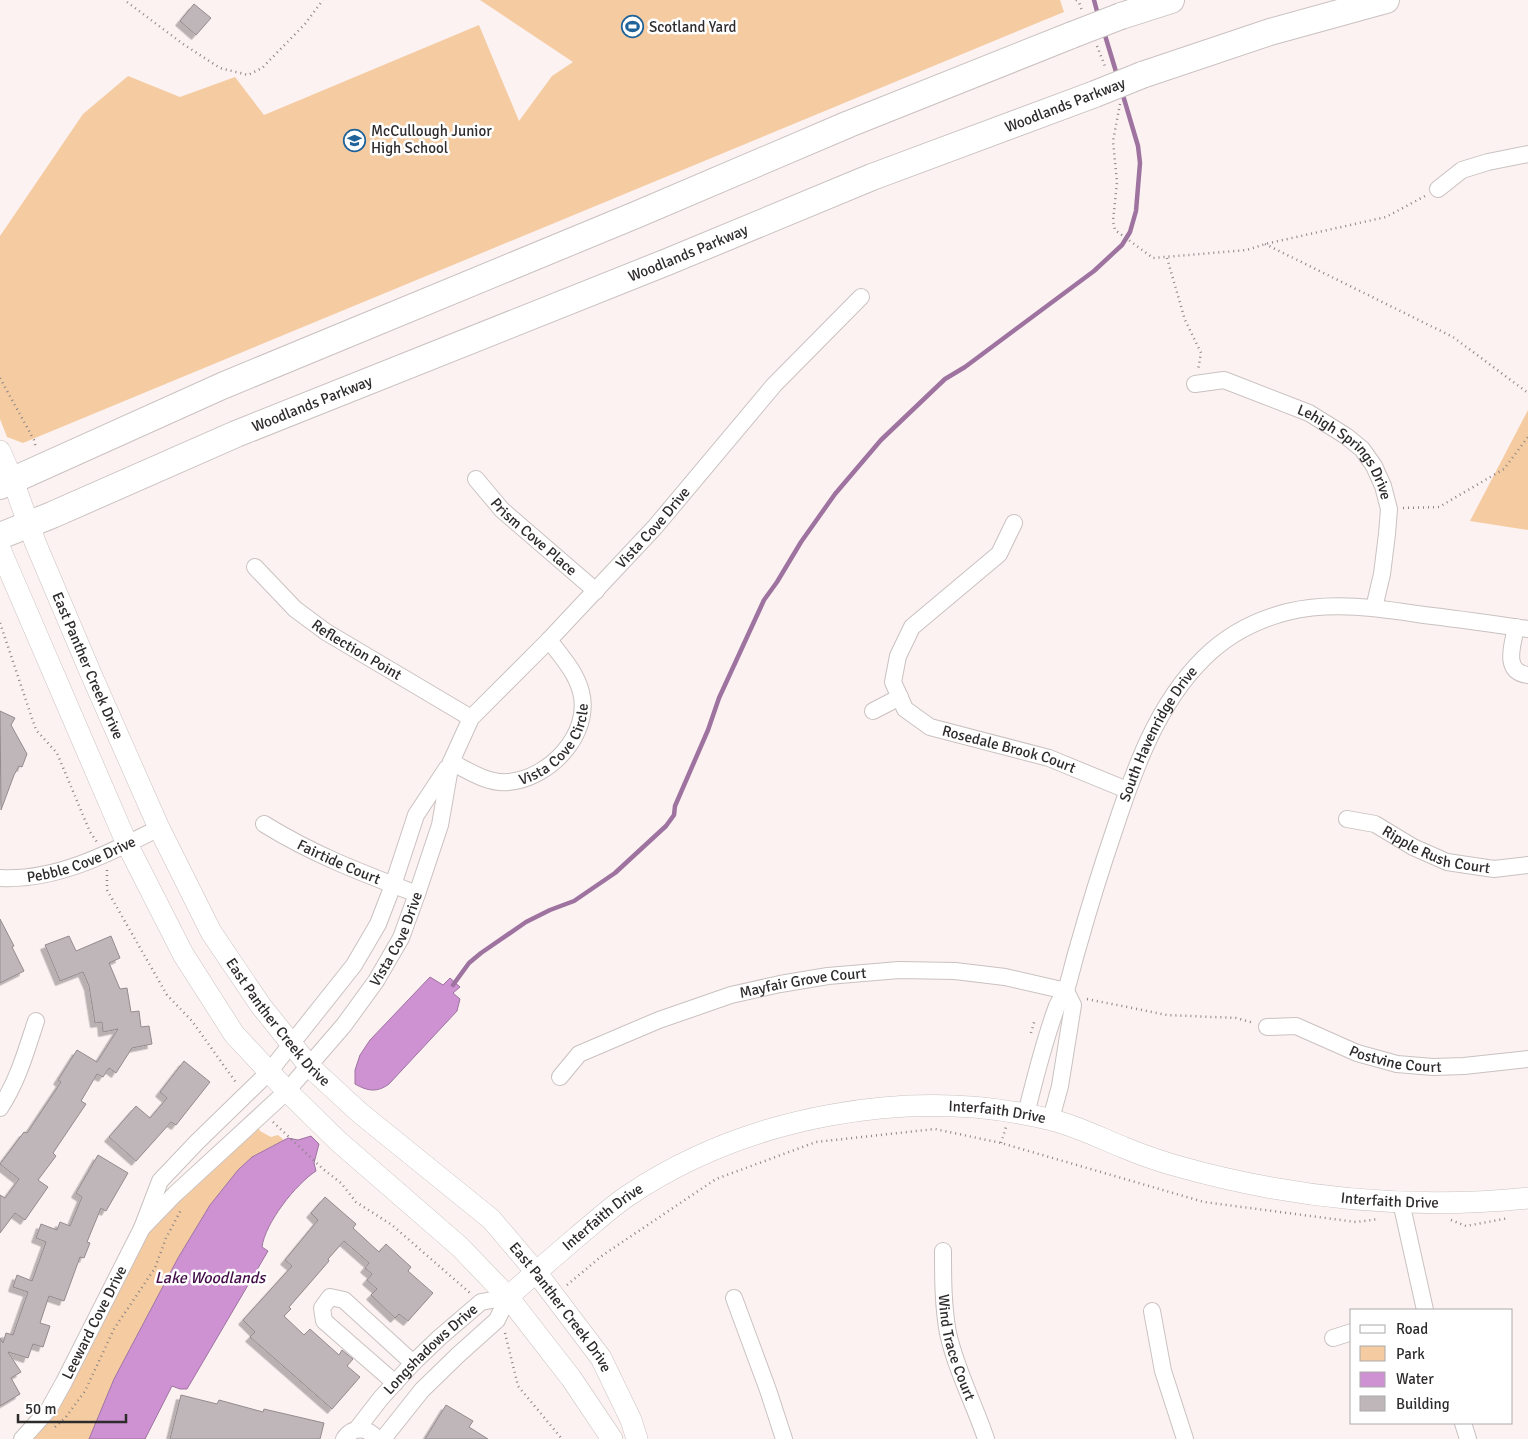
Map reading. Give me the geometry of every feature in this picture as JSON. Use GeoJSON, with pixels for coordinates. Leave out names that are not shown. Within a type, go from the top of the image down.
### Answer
{"type":"FeatureCollection","features":[{"type":"Feature","properties":{"kind":"main road"},"geometry":{"type":"LineString","coordinates":[[7,483],[222,386],[638,214],[1079,27],[1171,0]]}},
{"type":"Feature","properties":{"kind":"main road","name":"Woodlands Parkway"},"geometry":{"type":"LineString","coordinates":[[0,536],[236,434],[666,262],[872,177],[1106,87],[1270,32],[1386,0]]}},
{"type":"Feature","properties":{"kind":"street"},"geometry":{"type":"LineString","coordinates":[[1438,189],[1462,170],[1488,162],[1528,154]]}},
{"type":"Feature","properties":{"kind":"street","name":"Vista Cove Drive"},"geometry":{"type":"LineString","coordinates":[[292,1045],[354,965],[378,924],[394,885],[416,815],[452,762],[471,718],[596,591],[655,527],[774,385],[861,297]]}},
{"type":"Feature","properties":{"kind":"street","name":"Lehigh Springs Drive"},"geometry":{"type":"LineString","coordinates":[[1195,384],[1224,380],[1309,413],[1346,436],[1362,450],[1374,466],[1383,486],[1388,509],[1388,534],[1382,574],[1374,608]]}},
{"type":"Feature","properties":{"kind":"street","name":"East Panther Creek Drive"},"geometry":{"type":"LineString","coordinates":[[0,451],[7,483],[29,524],[87,666],[159,828],[211,932],[261,1006],[310,1066],[360,1112],[491,1219],[536,1272],[601,1358],[631,1420],[638,1439]]}},
{"type":"Feature","properties":{"kind":"street","name":"Prism Cove Place"},"geometry":{"type":"LineString","coordinates":[[476,479],[502,510],[596,591]]}},
{"type":"Feature","properties":{"kind":"street","name":"Rosedale Brook Court"},"geometry":{"type":"LineString","coordinates":[[1014,523],[999,554],[912,626],[898,656],[894,682],[905,709],[930,727],[1049,758],[1127,790]]}},
{"type":"Feature","properties":{"kind":"street","name":"East Panther Creek Drive"},"geometry":{"type":"LineString","coordinates":[[0,548],[127,844],[183,954],[234,1034],[269,1072],[338,1140],[460,1247],[508,1297],[571,1378],[612,1439]]}},
{"type":"Feature","properties":{"kind":"street","name":"Reflection Point"},"geometry":{"type":"LineString","coordinates":[[255,567],[295,609],[326,632],[471,718]]}},
{"type":"Feature","properties":{"kind":"street","name":"South Havenridge Drive"},"geometry":{"type":"LineString","coordinates":[[1019,1113],[1037,1073],[1058,1003],[1066,990],[1127,790],[1142,753],[1172,698],[1204,658],[1222,642],[1241,630],[1287,612],[1316,607],[1374,608],[1522,628]]}},
{"type":"Feature","properties":{"kind":"street"},"geometry":{"type":"LineString","coordinates":[[1522,628],[1511,660],[1516,670],[1528,675]]}},
{"type":"Feature","properties":{"kind":"street","name":"Vista Cove Circle"},"geometry":{"type":"LineString","coordinates":[[452,762],[488,781],[508,782],[527,778],[542,771],[570,744],[579,729],[583,712],[582,692],[572,671],[549,640]]}},
{"type":"Feature","properties":{"kind":"street"},"geometry":{"type":"LineString","coordinates":[[873,711],[900,696]]}},
{"type":"Feature","properties":{"kind":"street","name":"Vista Cove Drive"},"geometry":{"type":"LineString","coordinates":[[288,1091],[344,1025],[376,981],[401,938],[418,894],[440,825],[452,762]]}},
{"type":"Feature","properties":{"kind":"street","name":"Ripple Rush Court"},"geometry":{"type":"LineString","coordinates":[[1348,819],[1375,824],[1413,848],[1447,862],[1494,869],[1528,865]]}},
{"type":"Feature","properties":{"kind":"street","name":"Fairtide Court"},"geometry":{"type":"LineString","coordinates":[[264,824],[292,842],[338,864],[418,894]]}},
{"type":"Feature","properties":{"kind":"street","name":"Pebble Cove Drive"},"geometry":{"type":"LineString","coordinates":[[0,878],[12,879],[62,870],[89,861],[159,828]]}},
{"type":"Feature","properties":{"kind":"street","name":"Mayfair Grove Court"},"geometry":{"type":"LineString","coordinates":[[560,1076],[579,1054],[659,1020],[731,995],[780,984],[828,976],[899,970],[955,971],[1005,977],[1066,990]]}},
{"type":"Feature","properties":{"kind":"street","name":"South Havenridge Drive"},"geometry":{"type":"LineString","coordinates":[[1051,1119],[1060,1086],[1073,1005],[1066,990]]}},
{"type":"Feature","properties":{"kind":"street"},"geometry":{"type":"LineString","coordinates":[[0,1108],[21,1069],[36,1021]]}},
{"type":"Feature","properties":{"kind":"street","name":"Postvine Court"},"geometry":{"type":"LineString","coordinates":[[1267,1027],[1296,1026],[1357,1053],[1397,1064],[1433,1067],[1464,1066],[1528,1059]]}},
{"type":"Feature","properties":{"kind":"street","name":"Leeward Cove Drive"},"geometry":{"type":"LineString","coordinates":[[22,1439],[49,1408],[142,1228],[160,1181],[269,1072],[292,1045]]}},
{"type":"Feature","properties":{"kind":"street","name":"Leeward Cove Drive"},"geometry":{"type":"LineString","coordinates":[[142,1228],[175,1194],[265,1121],[288,1091]]}},
{"type":"Feature","properties":{"kind":"street","name":"Interfaith Drive"},"geometry":{"type":"LineString","coordinates":[[508,1297],[604,1214],[647,1184],[703,1154],[760,1132],[799,1120],[891,1108],[944,1106],[1019,1113],[1051,1119],[1174,1165],[1232,1180],[1256,1186],[1367,1200],[1402,1209],[1528,1198]]}},
{"type":"Feature","properties":{"kind":"street"},"geometry":{"type":"LineString","coordinates":[[1402,1209],[1424,1309]]}},
{"type":"Feature","properties":{"kind":"street","name":"Wind Trace Court"},"geometry":{"type":"LineString","coordinates":[[943,1251],[944,1304],[948,1332],[957,1366],[986,1439]]}},
{"type":"Feature","properties":{"kind":"street","name":"Longshadows Drive"},"geometry":{"type":"LineString","coordinates":[[351,1434],[413,1363],[481,1302],[508,1297],[501,1327],[422,1390],[383,1439]]}},
{"type":"Feature","properties":{"kind":"street"},"geometry":{"type":"LineString","coordinates":[[395,1383],[324,1321],[322,1308],[330,1298],[344,1300],[413,1363]]}},
{"type":"Feature","properties":{"kind":"street"},"geometry":{"type":"LineString","coordinates":[[734,1298],[784,1439]]}},
{"type":"Feature","properties":{"kind":"street"},"geometry":{"type":"LineString","coordinates":[[1152,1310],[1163,1371],[1185,1439]]}},
{"type":"Feature","properties":{"kind":"street"},"geometry":{"type":"LineString","coordinates":[[1333,1338],[1350,1333]]}},
{"type":"Feature","properties":{"kind":"street"},"geometry":{"type":"LineString","coordinates":[[1462,1424],[1468,1439]]}},
{"type":"Feature","properties":{"kind":"street","name":"Longshadows Drive"},"geometry":{"type":"LineString","coordinates":[[351,1434],[369,1431],[377,1439]]}},
{"type":"Feature","properties":{"kind":"path"},"geometry":{"type":"LineString","coordinates":[[127,2],[183,44],[220,68],[248,75],[262,68],[305,24],[323,0]]}},
{"type":"Feature","properties":{"kind":"path"},"geometry":{"type":"LineString","coordinates":[[1076,0],[1079,2],[1079,27]]}},
{"type":"Feature","properties":{"kind":"path"},"geometry":{"type":"LineString","coordinates":[[1096,45],[1106,87],[1121,106],[1113,140],[1117,182],[1113,221],[1115,230],[1153,258],[1247,250],[1265,244],[1386,217],[1438,189]]}},
{"type":"Feature","properties":{"kind":"path"},"geometry":{"type":"LineString","coordinates":[[1265,244],[1453,337],[1528,393]]}},
{"type":"Feature","properties":{"kind":"path"},"geometry":{"type":"LineString","coordinates":[[1167,258],[1184,320],[1201,353],[1195,384]]}},
{"type":"Feature","properties":{"kind":"path"},"geometry":{"type":"LineString","coordinates":[[1388,509],[1439,506],[1504,468],[1528,437]]}},
{"type":"Feature","properties":{"kind":"path"},"geometry":{"type":"LineString","coordinates":[[0,623],[36,730],[58,753],[90,832],[104,853],[108,872],[107,890],[167,995],[192,1021],[245,1096]]}},
{"type":"Feature","properties":{"kind":"path"},"geometry":{"type":"LineString","coordinates":[[1066,990],[1082,998],[1167,1015],[1236,1018],[1267,1027]]}},
{"type":"Feature","properties":{"kind":"path"},"geometry":{"type":"LineString","coordinates":[[1030,1033],[1037,1016]]}},
{"type":"Feature","properties":{"kind":"path"},"geometry":{"type":"LineString","coordinates":[[1001,1143],[1019,1113]]}},
{"type":"Feature","properties":{"kind":"path"},"geometry":{"type":"LineString","coordinates":[[265,1121],[276,1125],[323,1169],[341,1183],[356,1202],[392,1225],[481,1302]]}},
{"type":"Feature","properties":{"kind":"path"},"geometry":{"type":"LineString","coordinates":[[265,1121],[276,1125]]}},
{"type":"Feature","properties":{"kind":"path"},"geometry":{"type":"LineString","coordinates":[[555,1295],[603,1255],[716,1179],[816,1142],[935,1129],[1001,1143],[1204,1202],[1356,1222],[1402,1209]]}},
{"type":"Feature","properties":{"kind":"path"},"geometry":{"type":"LineString","coordinates":[[53,1428],[66,1418],[85,1391],[114,1329],[155,1268],[166,1238],[184,1205]]}},
{"type":"Feature","properties":{"kind":"path"},"geometry":{"type":"LineString","coordinates":[[1450,1220],[1466,1226],[1510,1218]]}},
{"type":"Feature","properties":{"kind":"path"},"geometry":{"type":"LineString","coordinates":[[526,1318],[501,1327],[518,1386],[562,1439]]}},
{"type":"Feature","properties":{"kind":"green space","name":"McCullough Junior High School"},"geometry":{"type":"Polygon","coordinates":[[[480,0],[1060,0],[1064,12],[23,443],[7,437],[0,419],[0,236],[83,114],[128,76],[180,97],[235,77],[264,115],[479,25],[519,121],[552,76],[573,62],[480,0]]]}},
{"type":"Feature","properties":{"kind":"green space"},"geometry":{"type":"Polygon","coordinates":[[[1528,410],[1528,530],[1470,521],[1528,410]]]}},
{"type":"Feature","properties":{"kind":"green space"},"geometry":{"type":"Polygon","coordinates":[[[258,1126],[260,1131],[271,1137],[278,1135],[284,1140],[252,1157],[238,1170],[210,1205],[178,1258],[114,1379],[89,1439],[33,1439],[55,1412],[71,1386],[129,1266],[147,1236],[169,1207],[258,1126]]]}},
{"type":"Feature","properties":{"kind":"water"},"geometry":{"type":"Polygon","coordinates":[[[430,977],[443,985],[450,978],[460,987],[453,993],[460,999],[457,1011],[385,1087],[372,1090],[355,1084],[355,1070],[360,1055],[370,1040],[430,977]]]}},
{"type":"Feature","properties":{"kind":"water","name":"Lake Woodlands"},"geometry":{"type":"Polygon","coordinates":[[[311,1136],[319,1144],[314,1163],[316,1171],[291,1194],[275,1216],[264,1237],[262,1247],[268,1251],[187,1389],[172,1386],[145,1439],[89,1439],[114,1379],[178,1258],[210,1205],[238,1170],[252,1157],[288,1138],[298,1140],[311,1136]]]}},
{"type":"Feature","properties":{"kind":"building"},"geometry":{"type":"Polygon","coordinates":[[[194,4],[211,18],[196,35],[180,21],[194,4]]]}},
{"type":"Feature","properties":{"kind":"building"},"geometry":{"type":"Polygon","coordinates":[[[0,711],[15,718],[11,725],[27,754],[22,767],[19,766],[14,775],[1,810],[0,711]]]}},
{"type":"Feature","properties":{"kind":"building"},"geometry":{"type":"Polygon","coordinates":[[[0,919],[24,971],[0,983],[0,919]]]}},
{"type":"Feature","properties":{"kind":"building"},"geometry":{"type":"Polygon","coordinates":[[[69,936],[76,951],[111,936],[120,958],[109,963],[120,989],[127,988],[131,1012],[139,1011],[141,1027],[149,1026],[152,1044],[132,1048],[116,1073],[109,1068],[103,1077],[97,1074],[81,1101],[86,1104],[53,1153],[56,1156],[38,1180],[48,1187],[25,1220],[15,1213],[0,1233],[0,1195],[5,1198],[19,1179],[0,1164],[24,1132],[27,1133],[61,1082],[58,1080],[77,1050],[97,1062],[118,1029],[103,1032],[102,1022],[95,1023],[89,986],[83,972],[60,981],[45,945],[69,936]]]}},
{"type":"Feature","properties":{"kind":"building"},"geometry":{"type":"Polygon","coordinates":[[[184,1061],[210,1082],[176,1125],[171,1122],[136,1161],[109,1137],[136,1106],[150,1118],[167,1098],[160,1092],[184,1061]]]}},
{"type":"Feature","properties":{"kind":"building"},"geometry":{"type":"Polygon","coordinates":[[[98,1155],[128,1173],[106,1211],[101,1208],[87,1242],[90,1243],[84,1258],[80,1257],[64,1301],[49,1296],[40,1323],[50,1326],[43,1347],[33,1344],[28,1358],[8,1352],[21,1372],[11,1378],[20,1394],[0,1406],[0,1338],[3,1343],[6,1333],[13,1335],[28,1292],[13,1287],[17,1275],[32,1281],[46,1242],[36,1238],[41,1224],[57,1230],[60,1222],[70,1226],[82,1197],[76,1193],[98,1155]]]}},
{"type":"Feature","properties":{"kind":"building"},"geometry":{"type":"Polygon","coordinates":[[[325,1197],[356,1224],[353,1228],[379,1252],[386,1244],[411,1267],[408,1271],[433,1293],[408,1321],[399,1314],[395,1318],[371,1295],[377,1289],[367,1280],[372,1274],[365,1268],[369,1263],[344,1241],[328,1259],[329,1261],[289,1307],[291,1309],[284,1316],[304,1335],[310,1329],[339,1355],[342,1350],[353,1359],[347,1366],[360,1377],[332,1409],[250,1337],[255,1332],[243,1320],[292,1266],[285,1260],[318,1220],[311,1213],[325,1197]]]}},
{"type":"Feature","properties":{"kind":"building"},"geometry":{"type":"Polygon","coordinates":[[[181,1395],[217,1404],[219,1400],[263,1412],[264,1409],[324,1423],[320,1439],[170,1439],[181,1395]]]}},
{"type":"Feature","properties":{"kind":"building"},"geometry":{"type":"Polygon","coordinates":[[[446,1405],[473,1421],[469,1427],[488,1439],[425,1439],[446,1405]]]}},
{"type":"Feature","properties":{"kind":"waterway"},"geometry":{"type":"LineString","coordinates":[[1094,0],[1098,15]]}},
{"type":"Feature","properties":{"kind":"waterway"},"geometry":{"type":"LineString","coordinates":[[1104,32],[1117,75]]}},
{"type":"Feature","properties":{"kind":"waterway"},"geometry":{"type":"LineString","coordinates":[[453,985],[469,963],[481,953],[526,922],[574,901],[615,873],[666,826],[674,815],[675,806],[708,730],[719,698],[764,600],[801,542],[835,494],[881,440],[945,379],[965,367],[1094,271],[1122,245],[1130,232],[1136,211],[1140,163],[1138,146],[1122,92]]}},
{"type":"Feature","properties":{"kind":"place","name":"Scotland Yard"},"geometry":{"type":"Point","coordinates":[633,27]}},
{"type":"Feature","properties":{"kind":"place","name":"McCullough Junior High School"},"geometry":{"type":"Point","coordinates":[355,140]}}]}
